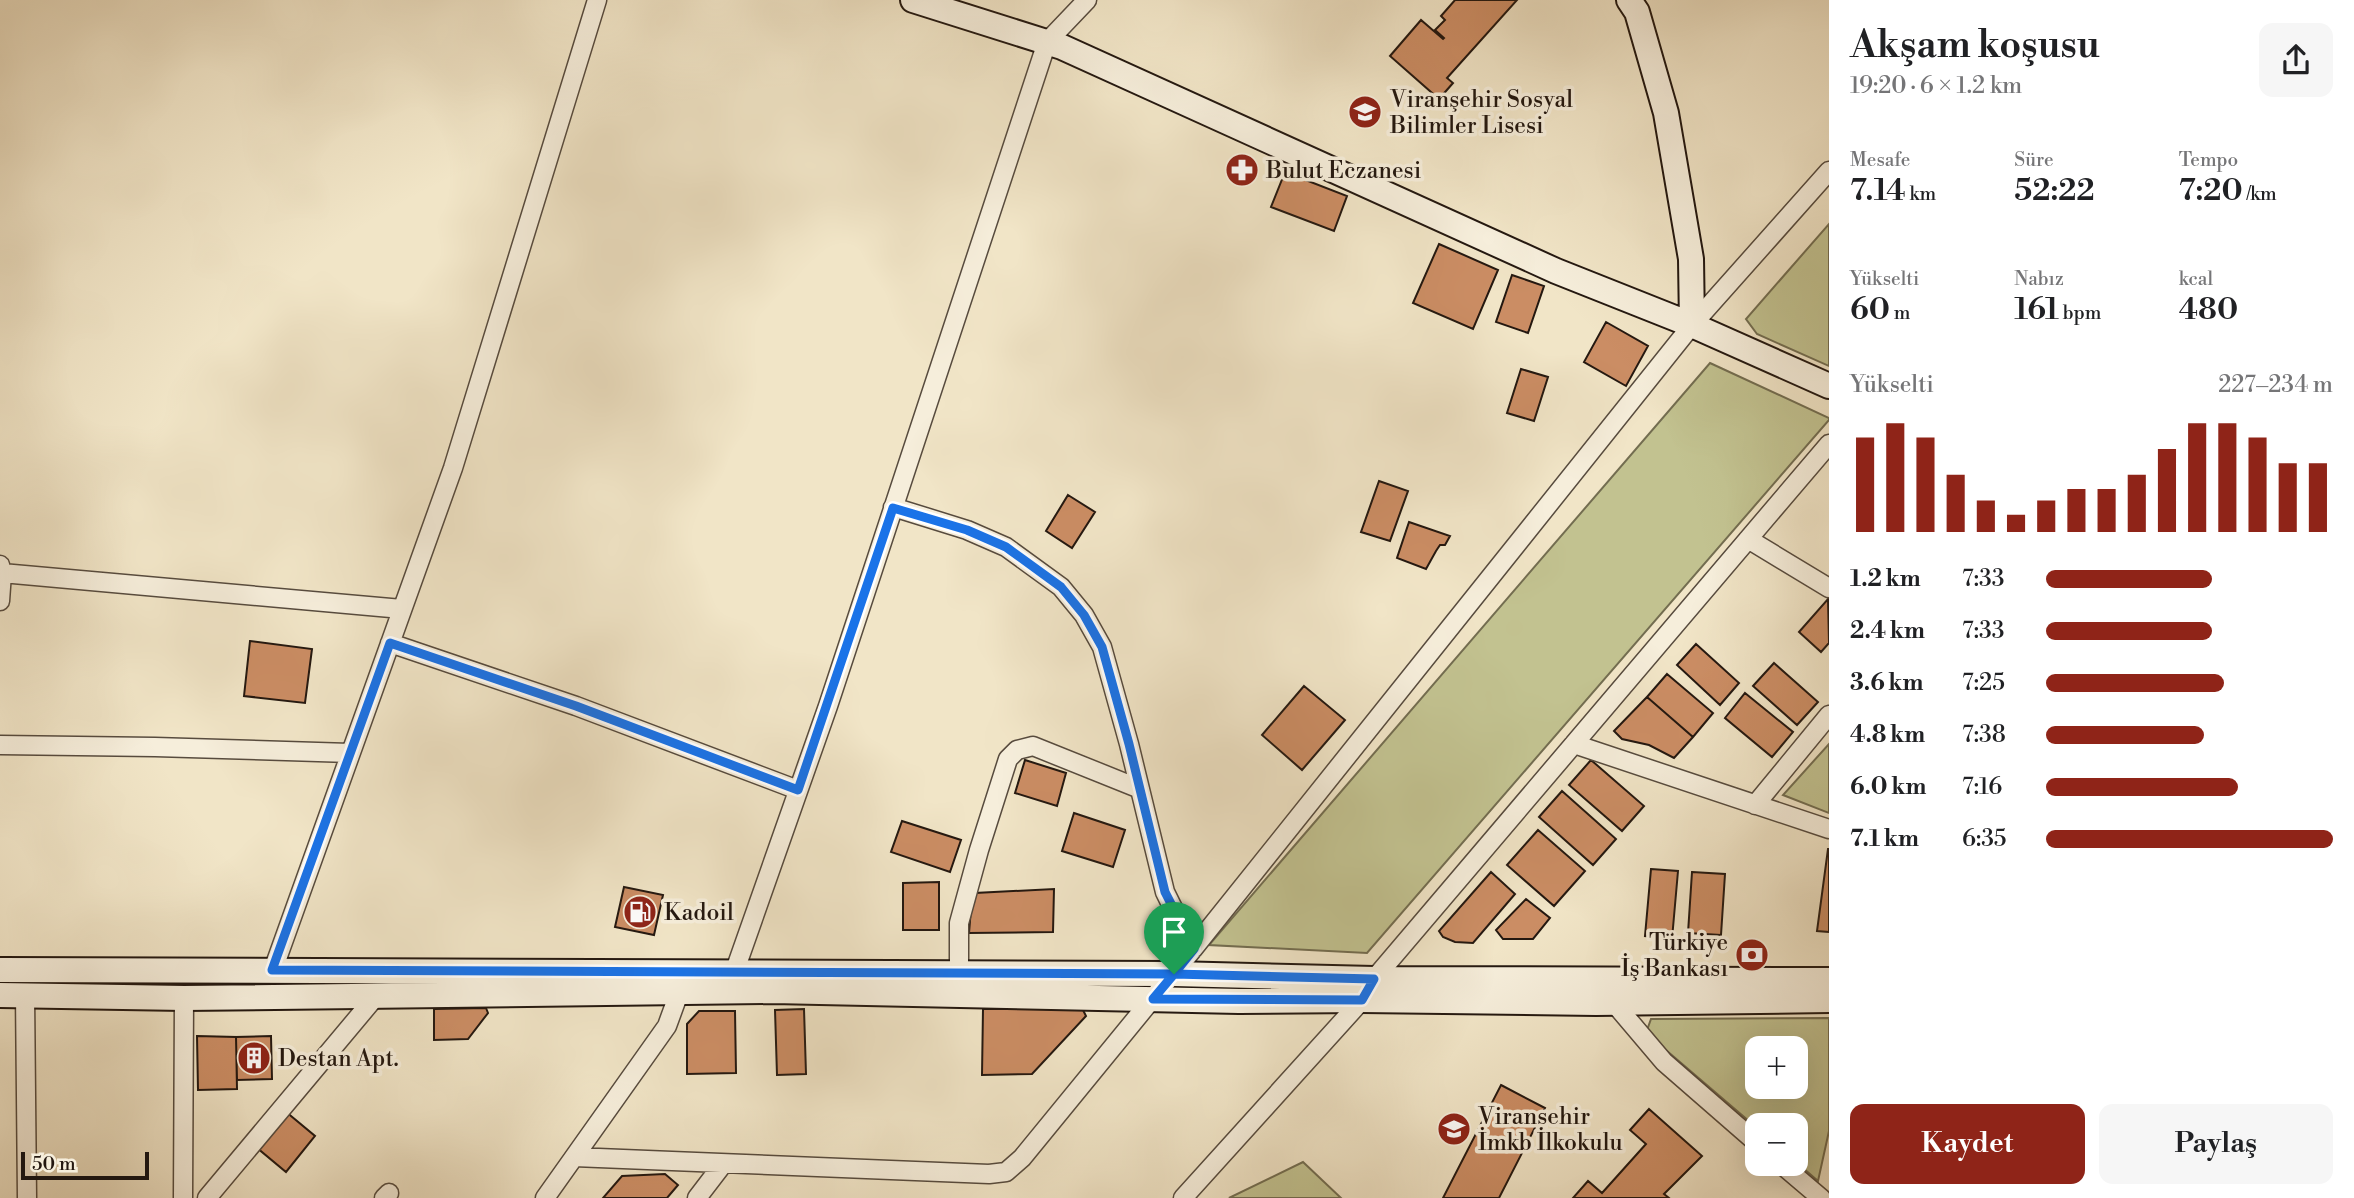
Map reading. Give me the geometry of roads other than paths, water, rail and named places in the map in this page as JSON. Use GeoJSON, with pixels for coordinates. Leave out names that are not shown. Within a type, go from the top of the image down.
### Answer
{"type":"FeatureCollection","features":[{"type":"Feature","properties":{"kind":"street"},"geometry":{"type":"LineString","coordinates":[[272,970],[453,468],[597,0]]}},
{"type":"Feature","properties":{"kind":"street"},"geometry":{"type":"LineString","coordinates":[[913,0],[1062,47],[1556,271],[1692,326],[1829,386]]}},
{"type":"Feature","properties":{"kind":"street"},"geometry":{"type":"LineString","coordinates":[[734,973],[893,508],[1047,42],[1087,0]]}},
{"type":"Feature","properties":{"kind":"street"},"geometry":{"type":"LineString","coordinates":[[1629,0],[1637,12],[1666,113],[1690,259],[1692,326]]}},
{"type":"Feature","properties":{"kind":"street"},"geometry":{"type":"LineString","coordinates":[[574,1157],[989,1174],[1006,1172],[1022,1158],[1174,974],[1692,326],[1829,171]]}},
{"type":"Feature","properties":{"kind":"street"},"geometry":{"type":"LineString","coordinates":[[1183,1198],[1368,989],[1829,444]]}},
{"type":"Feature","properties":{"kind":"street"},"geometry":{"type":"LineString","coordinates":[[893,508],[967,530],[1006,547],[1061,587],[1084,615],[1102,647],[1165,892],[1194,949]]}},
{"type":"Feature","properties":{"kind":"street"},"geometry":{"type":"LineString","coordinates":[[1748,539],[1829,588]]}},
{"type":"Feature","properties":{"kind":"street"},"geometry":{"type":"LineString","coordinates":[[0,601],[1,569],[402,609]]}},
{"type":"Feature","properties":{"kind":"street"},"geometry":{"type":"LineString","coordinates":[[390,643],[576,706],[798,790]]}},
{"type":"Feature","properties":{"kind":"street"},"geometry":{"type":"LineString","coordinates":[[1755,805],[1829,715]]}},
{"type":"Feature","properties":{"kind":"street"},"geometry":{"type":"LineString","coordinates":[[1574,744],[1829,829]]}},
{"type":"Feature","properties":{"kind":"street"},"geometry":{"type":"LineString","coordinates":[[0,745],[351,753]]}},
{"type":"Feature","properties":{"kind":"street"},"geometry":{"type":"LineString","coordinates":[[959,973],[959,923],[1008,759],[1017,750],[1033,746],[1140,789]]}},
{"type":"Feature","properties":{"kind":"street"},"geometry":{"type":"LineString","coordinates":[[0,970],[1174,974],[1368,989],[1614,1003],[1829,1000]]}},
{"type":"Feature","properties":{"kind":"street"},"geometry":{"type":"LineString","coordinates":[[0,995],[184,998],[786,992],[1153,999],[1368,989],[1829,980]]}},
{"type":"Feature","properties":{"kind":"street"},"geometry":{"type":"LineString","coordinates":[[545,1198],[667,1026],[679,992]]}},
{"type":"Feature","properties":{"kind":"street"},"geometry":{"type":"LineString","coordinates":[[25,994],[26,1198]]}},
{"type":"Feature","properties":{"kind":"street"},"geometry":{"type":"LineString","coordinates":[[207,1198],[376,996]]}},
{"type":"Feature","properties":{"kind":"street"},"geometry":{"type":"LineString","coordinates":[[183,1198],[184,998]]}},
{"type":"Feature","properties":{"kind":"street"},"geometry":{"type":"LineString","coordinates":[[1614,1003],[1664,1062],[1745,1133]]}},
{"type":"Feature","properties":{"kind":"street"},"geometry":{"type":"LineString","coordinates":[[697,1198],[723,1164]]}},
{"type":"Feature","properties":{"kind":"street"},"geometry":{"type":"LineString","coordinates":[[1795,1176],[1821,1198]]}},
{"type":"Feature","properties":{"kind":"place","name":"Viranşehir Sosyal Bilimler Lisesi"},"geometry":{"type":"Point","coordinates":[1365,112]}},
{"type":"Feature","properties":{"kind":"place","name":"Bulut Eczanesi"},"geometry":{"type":"Point","coordinates":[1242,170]}},
{"type":"Feature","properties":{"kind":"place","name":"Kadoil"},"geometry":{"type":"Point","coordinates":[640,912]}},
{"type":"Feature","properties":{"kind":"place","name":"Türkiye İş Bankası"},"geometry":{"type":"Point","coordinates":[1752,955]}},
{"type":"Feature","properties":{"kind":"place","name":"Destan Apt."},"geometry":{"type":"Point","coordinates":[254,1058]}},
{"type":"Feature","properties":{"kind":"place","name":"Viranşehir İmkb İlkokulu"},"geometry":{"type":"Point","coordinates":[1454,1129]}}]}
